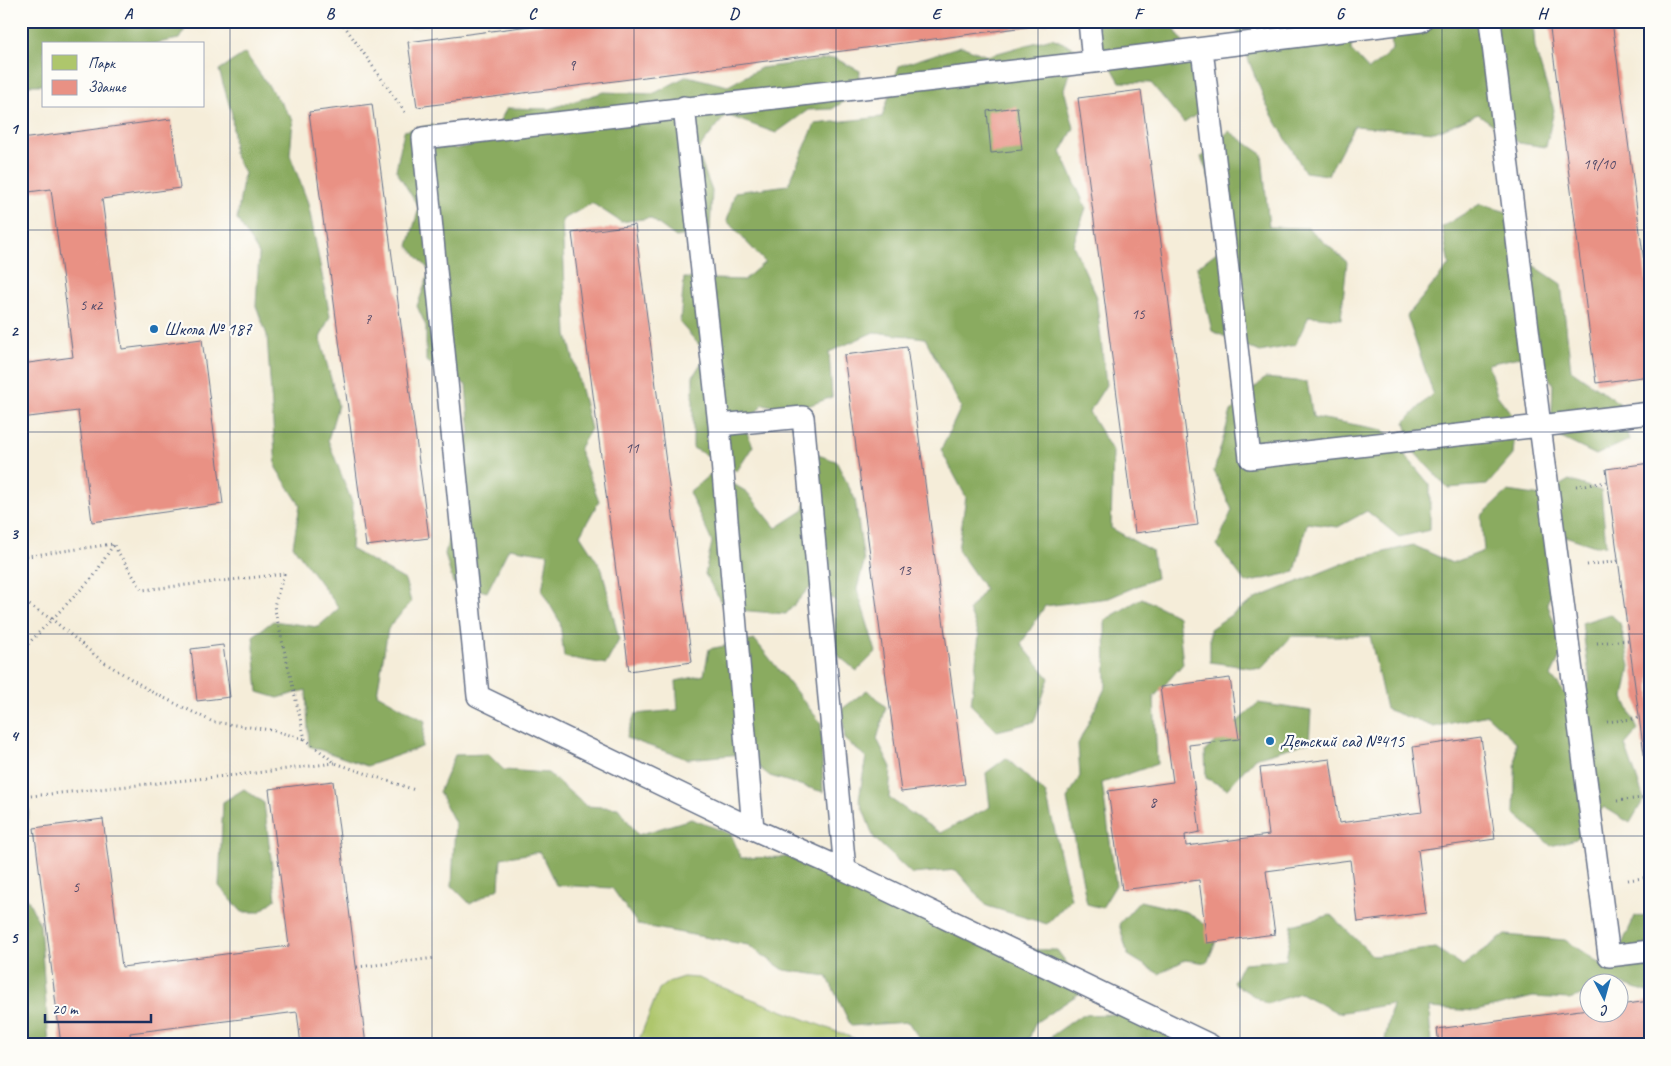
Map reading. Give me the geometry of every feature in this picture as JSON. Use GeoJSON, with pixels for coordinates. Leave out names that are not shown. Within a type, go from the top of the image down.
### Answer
{"type":"FeatureCollection","features":[{"type":"Feature","properties":{"kind":"lane"},"geometry":{"type":"LineString","coordinates":[[1089,21],[1093,62]]}},
{"type":"Feature","properties":{"kind":"lane"},"geometry":{"type":"LineString","coordinates":[[1210,1045],[845,870],[753,829],[478,696],[423,138],[1093,62],[1421,21]]}},
{"type":"Feature","properties":{"kind":"lane"},"geometry":{"type":"LineString","coordinates":[[1490,21],[1540,426],[1609,956],[1650,951]]}},
{"type":"Feature","properties":{"kind":"lane"},"geometry":{"type":"LineString","coordinates":[[1202,49],[1250,458],[1650,413]]}},
{"type":"Feature","properties":{"kind":"lane"},"geometry":{"type":"LineString","coordinates":[[684,107],[719,425],[753,829]]}},
{"type":"Feature","properties":{"kind":"lane"},"geometry":{"type":"LineString","coordinates":[[719,425],[803,416],[845,870]]}},
{"type":"Feature","properties":{"kind":"path"},"geometry":{"type":"LineString","coordinates":[[341,21],[423,138]]}},
{"type":"Feature","properties":{"kind":"path"},"geometry":{"type":"LineString","coordinates":[[1596,483],[1608,482]]}},
{"type":"Feature","properties":{"kind":"path"},"geometry":{"type":"LineString","coordinates":[[21,557],[113,544]]}},
{"type":"Feature","properties":{"kind":"path"},"geometry":{"type":"LineString","coordinates":[[21,651],[94,576],[113,544]]}},
{"type":"Feature","properties":{"kind":"path"},"geometry":{"type":"LineString","coordinates":[[113,544],[142,590],[284,574],[274,606],[305,739]]}},
{"type":"Feature","properties":{"kind":"path"},"geometry":{"type":"LineString","coordinates":[[1607,562],[1618,561]]}},
{"type":"Feature","properties":{"kind":"path"},"geometry":{"type":"LineString","coordinates":[[21,600],[53,620],[102,661],[152,692],[213,722],[271,730],[305,739],[335,762],[415,790]]}},
{"type":"Feature","properties":{"kind":"path"},"geometry":{"type":"LineString","coordinates":[[1614,641],[1629,640]]}},
{"type":"Feature","properties":{"kind":"path"},"geometry":{"type":"LineString","coordinates":[[1624,720],[1639,718]]}},
{"type":"Feature","properties":{"kind":"path"},"geometry":{"type":"LineString","coordinates":[[21,797],[255,773],[335,762]]}},
{"type":"Feature","properties":{"kind":"path"},"geometry":{"type":"LineString","coordinates":[[1636,799],[1649,797]]}},
{"type":"Feature","properties":{"kind":"path"},"geometry":{"type":"LineString","coordinates":[[357,967],[436,958]]}},
{"type":"Feature","properties":{"kind":"green space"},"geometry":{"type":"Polygon","coordinates":[[[21,21],[190,21],[179,39],[163,42],[42,42],[42,85],[21,85],[21,21]]]}},
{"type":"Feature","properties":{"kind":"green space"},"geometry":{"type":"Polygon","coordinates":[[[356,21],[434,21],[412,27],[361,26],[356,21]]]}},
{"type":"Feature","properties":{"kind":"green space"},"geometry":{"type":"Polygon","coordinates":[[[1098,21],[1145,21],[1173,27],[1198,65],[1200,112],[1184,123],[1151,83],[1120,82],[1098,43],[1098,21]]]}},
{"type":"Feature","properties":{"kind":"green space"},"geometry":{"type":"Polygon","coordinates":[[[1253,21],[1353,21],[1351,50],[1369,70],[1392,50],[1390,21],[1533,21],[1535,48],[1554,110],[1546,147],[1519,143],[1478,114],[1435,132],[1354,126],[1328,175],[1305,172],[1267,106],[1237,31],[1253,21]]]}},
{"type":"Feature","properties":{"kind":"green space"},"geometry":{"type":"Polygon","coordinates":[[[1052,38],[1077,49],[1064,89],[1074,128],[1061,152],[1086,208],[1073,245],[1096,295],[1106,385],[1089,412],[1113,452],[1111,528],[1152,551],[1156,578],[1109,598],[1045,606],[1021,644],[1049,678],[1034,722],[997,731],[971,705],[979,635],[969,610],[985,589],[958,550],[966,497],[941,450],[961,407],[925,338],[874,332],[829,352],[832,397],[794,411],[763,404],[744,427],[753,446],[737,471],[693,448],[693,376],[707,354],[680,323],[684,278],[744,280],[765,262],[727,221],[735,192],[788,185],[815,124],[882,117],[899,66],[961,46],[987,56],[1052,38]]]}},
{"type":"Feature","properties":{"kind":"green space"},"geometry":{"type":"Polygon","coordinates":[[[245,53],[293,120],[290,155],[308,203],[330,316],[320,338],[338,405],[328,440],[353,505],[351,549],[405,580],[411,602],[388,629],[377,694],[425,721],[422,747],[367,766],[309,746],[306,690],[278,698],[258,692],[253,636],[273,621],[318,627],[339,608],[293,546],[300,505],[276,468],[267,335],[256,306],[259,254],[237,219],[244,173],[234,154],[232,114],[219,70],[245,53]]]}},
{"type":"Feature","properties":{"kind":"green space"},"geometry":{"type":"Polygon","coordinates":[[[834,58],[860,71],[858,93],[832,109],[808,110],[776,133],[726,115],[697,151],[712,191],[710,231],[676,237],[650,218],[621,222],[592,203],[562,220],[567,334],[591,429],[579,449],[599,501],[580,535],[602,569],[619,640],[606,664],[564,657],[560,622],[542,591],[548,554],[509,548],[487,592],[453,583],[445,554],[455,511],[447,469],[470,433],[466,385],[426,361],[426,326],[417,306],[430,271],[408,246],[419,208],[396,170],[404,131],[433,125],[455,149],[488,142],[507,108],[549,109],[604,92],[653,94],[687,76],[728,86],[761,68],[834,58]]]}},
{"type":"Feature","properties":{"kind":"green space"},"geometry":{"type":"Polygon","coordinates":[[[1229,131],[1262,154],[1269,227],[1308,228],[1347,262],[1341,319],[1309,316],[1295,345],[1260,352],[1212,331],[1197,267],[1234,239],[1201,157],[1229,131]]]}},
{"type":"Feature","properties":{"kind":"green space"},"geometry":{"type":"Polygon","coordinates":[[[1480,204],[1524,217],[1527,261],[1561,284],[1571,370],[1619,403],[1629,440],[1596,455],[1551,433],[1553,385],[1537,353],[1488,364],[1497,395],[1516,420],[1513,455],[1487,485],[1448,488],[1412,450],[1405,422],[1433,393],[1407,316],[1449,265],[1442,227],[1480,204]]]}},
{"type":"Feature","properties":{"kind":"green space"},"geometry":{"type":"Polygon","coordinates":[[[1265,378],[1307,382],[1313,417],[1384,430],[1430,485],[1430,530],[1399,537],[1367,511],[1338,527],[1307,523],[1295,572],[1246,583],[1217,545],[1232,510],[1214,471],[1231,411],[1265,378]]]}},
{"type":"Feature","properties":{"kind":"green space"},"geometry":{"type":"Polygon","coordinates":[[[815,454],[836,461],[855,499],[864,562],[857,589],[876,652],[857,671],[836,654],[835,600],[809,588],[786,614],[725,609],[705,574],[712,542],[689,492],[713,472],[747,492],[776,528],[804,510],[815,454]]]}},
{"type":"Feature","properties":{"kind":"green space"},"geometry":{"type":"Polygon","coordinates":[[[1569,480],[1601,491],[1606,545],[1595,546],[1565,536],[1563,570],[1547,603],[1564,649],[1551,676],[1570,699],[1590,682],[1582,623],[1610,614],[1620,623],[1630,666],[1624,698],[1638,730],[1625,745],[1644,799],[1630,823],[1604,807],[1576,839],[1551,846],[1514,813],[1516,742],[1487,715],[1434,727],[1386,709],[1370,636],[1292,636],[1261,669],[1210,662],[1210,629],[1255,599],[1352,560],[1413,545],[1452,563],[1484,551],[1481,516],[1508,491],[1542,496],[1569,480]]]}},
{"type":"Feature","properties":{"kind":"green space"},"geometry":{"type":"Polygon","coordinates":[[[1142,598],[1178,616],[1183,664],[1154,697],[1157,764],[1102,783],[1116,885],[1102,908],[1087,904],[1067,799],[1080,776],[1078,744],[1106,686],[1105,620],[1142,598]]]}},
{"type":"Feature","properties":{"kind":"green space"},"geometry":{"type":"Polygon","coordinates":[[[755,640],[821,723],[823,792],[770,776],[742,754],[688,759],[626,738],[635,714],[678,710],[676,681],[704,675],[709,649],[755,640]]]}},
{"type":"Feature","properties":{"kind":"green space"},"geometry":{"type":"Polygon","coordinates":[[[867,690],[886,707],[877,739],[891,767],[889,798],[940,833],[990,807],[986,773],[1006,758],[1046,794],[1071,899],[1047,924],[987,906],[956,870],[912,874],[874,838],[859,799],[866,757],[845,740],[842,709],[867,690]]]}},
{"type":"Feature","properties":{"kind":"green space"},"geometry":{"type":"Polygon","coordinates":[[[1258,703],[1311,711],[1309,742],[1255,758],[1227,789],[1206,778],[1205,751],[1258,703]]]}},
{"type":"Feature","properties":{"kind":"green space"},"geometry":{"type":"Polygon","coordinates":[[[488,754],[504,770],[548,773],[586,806],[618,808],[638,835],[691,819],[731,834],[741,858],[787,857],[829,870],[1002,949],[1057,950],[1086,989],[1035,1023],[1027,1045],[924,1045],[908,1022],[851,1026],[827,976],[784,970],[748,945],[638,925],[612,888],[556,885],[540,852],[501,858],[499,888],[470,904],[452,886],[455,823],[439,792],[455,755],[488,754]]]}},
{"type":"Feature","properties":{"kind":"green space"},"geometry":{"type":"Polygon","coordinates":[[[244,789],[264,803],[276,899],[259,912],[242,912],[219,886],[223,802],[244,789]]]}},
{"type":"Feature","properties":{"kind":"green space"},"geometry":{"type":"Polygon","coordinates":[[[21,804],[29,809],[21,868],[21,804]]]}},
{"type":"Feature","properties":{"kind":"green space"},"geometry":{"type":"Polygon","coordinates":[[[21,885],[40,925],[49,1045],[21,1045],[21,885]]]}},
{"type":"Feature","properties":{"kind":"green space"},"geometry":{"type":"Polygon","coordinates":[[[1140,901],[1187,912],[1219,934],[1207,963],[1185,960],[1159,974],[1128,955],[1119,924],[1140,901]]]}},
{"type":"Feature","properties":{"kind":"green space"},"geometry":{"type":"Polygon","coordinates":[[[1331,915],[1373,956],[1436,948],[1462,966],[1505,935],[1565,940],[1610,970],[1635,916],[1650,917],[1650,991],[1647,992],[1628,986],[1628,974],[1578,974],[1578,996],[1569,999],[1533,997],[1476,1011],[1429,1008],[1431,1045],[1384,1045],[1392,1004],[1338,1013],[1300,993],[1267,1004],[1233,983],[1243,963],[1286,960],[1292,925],[1331,915]]]}},
{"type":"Feature","properties":{"kind":"green space"},"geometry":{"type":"Polygon","coordinates":[[[683,977],[698,978],[871,1045],[637,1045],[659,989],[668,982],[683,977]]]}},
{"type":"Feature","properties":{"kind":"green space"},"geometry":{"type":"Polygon","coordinates":[[[1152,1013],[1200,1045],[1039,1045],[1081,1015],[1152,1013]]]}},
{"type":"Feature","properties":{"kind":"building"},"geometry":{"type":"Polygon","coordinates":[[[567,21],[1047,21],[1048,24],[417,107],[408,42],[567,21]]]}},
{"type":"Feature","properties":{"kind":"building"},"geometry":{"type":"Polygon","coordinates":[[[1549,21],[1612,21],[1650,307],[1650,376],[1596,383],[1549,21]]]}},
{"type":"Feature","properties":{"kind":"building"},"geometry":{"type":"Polygon","coordinates":[[[1141,90],[1198,525],[1135,533],[1078,98],[1141,90]]]}},
{"type":"Feature","properties":{"kind":"building"},"geometry":{"type":"Polygon","coordinates":[[[372,104],[429,538],[366,546],[309,112],[372,104]]]}},
{"type":"Feature","properties":{"kind":"building"},"geometry":{"type":"Polygon","coordinates":[[[1017,107],[1022,150],[991,153],[987,111],[1017,107]]]}},
{"type":"Feature","properties":{"kind":"building"},"geometry":{"type":"Polygon","coordinates":[[[171,119],[180,188],[102,199],[122,349],[202,339],[223,504],[92,522],[78,411],[21,418],[21,364],[73,357],[51,189],[21,193],[21,139],[171,119]]]}},
{"type":"Feature","properties":{"kind":"building"},"geometry":{"type":"Polygon","coordinates":[[[635,225],[692,662],[629,671],[572,233],[635,225]]]}},
{"type":"Feature","properties":{"kind":"building"},"geometry":{"type":"Polygon","coordinates":[[[907,347],[965,784],[901,792],[844,355],[907,347]]]}},
{"type":"Feature","properties":{"kind":"building"},"geometry":{"type":"Polygon","coordinates":[[[1650,463],[1650,791],[1649,791],[1606,469],[1650,463]]]}},
{"type":"Feature","properties":{"kind":"building"},"geometry":{"type":"Polygon","coordinates":[[[223,645],[230,697],[197,701],[191,649],[223,645]]]}},
{"type":"Feature","properties":{"kind":"building"},"geometry":{"type":"Polygon","coordinates":[[[1230,678],[1239,739],[1189,745],[1200,832],[1185,835],[1186,846],[1269,835],[1260,768],[1330,759],[1339,823],[1422,812],[1413,747],[1481,737],[1495,839],[1418,850],[1426,913],[1358,922],[1350,860],[1266,871],[1275,934],[1207,943],[1199,880],[1122,890],[1108,791],[1173,782],[1160,687],[1230,678]]]}},
{"type":"Feature","properties":{"kind":"building"},"geometry":{"type":"Polygon","coordinates":[[[333,781],[366,1045],[301,1045],[297,1012],[130,1033],[131,1045],[61,1045],[34,828],[103,819],[122,967],[289,946],[269,789],[333,781]]]}},
{"type":"Feature","properties":{"kind":"building"},"geometry":{"type":"Polygon","coordinates":[[[1650,1001],[1650,1045],[1439,1045],[1437,1029],[1578,1010],[1578,1024],[1628,1024],[1628,1004],[1650,1001]]]}},
{"type":"Feature","properties":{"kind":"place","name":"Школа № 187"},"geometry":{"type":"Point","coordinates":[154,329]}},
{"type":"Feature","properties":{"kind":"place","name":"Детский сад №415"},"geometry":{"type":"Point","coordinates":[1270,741]}}]}
